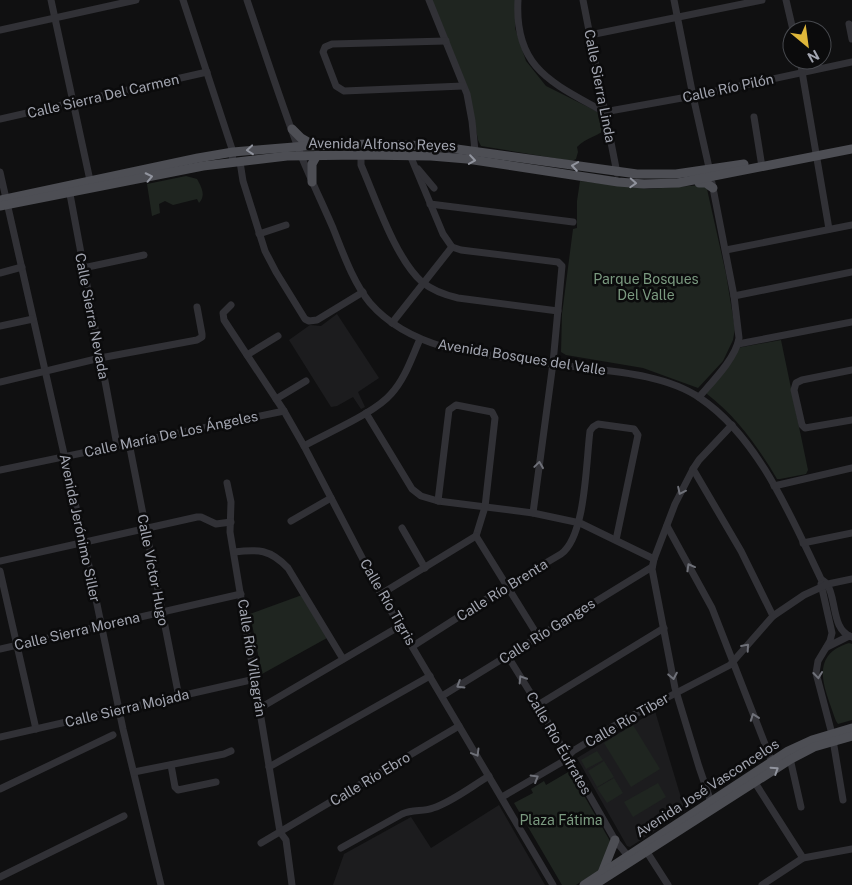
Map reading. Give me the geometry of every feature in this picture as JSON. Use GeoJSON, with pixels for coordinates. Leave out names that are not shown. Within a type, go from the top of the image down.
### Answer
{"type":"FeatureCollection","features":[{"type":"Feature","properties":{"kind":"main road"},"geometry":{"type":"LineString","coordinates":[[292,129],[301,138],[314,146]]}},
{"type":"Feature","properties":{"kind":"main road","name":"Avenida Alfonso Reyes"},"geometry":{"type":"LineString","coordinates":[[816,154],[852,144]]}},
{"type":"Feature","properties":{"kind":"main road","name":"Avenida Alfonso Reyes"},"geometry":{"type":"LineString","coordinates":[[91,185],[161,165],[233,152],[314,146],[435,146],[617,173],[658,175],[710,174]]}},
{"type":"Feature","properties":{"kind":"main road","name":"Avenida Alfonso Reyes"},"geometry":{"type":"LineString","coordinates":[[3,202],[203,166],[301,156],[361,155],[411,159],[467,159],[618,182],[678,183],[710,174],[761,164],[852,149]]}},
{"type":"Feature","properties":{"kind":"main road"},"geometry":{"type":"LineString","coordinates":[[312,182],[312,164],[318,155]]}},
{"type":"Feature","properties":{"kind":"main road"},"geometry":{"type":"LineString","coordinates":[[678,183],[706,183],[714,188]]}},
{"type":"Feature","properties":{"kind":"main road","name":"Avenida José Vasconcelos"},"geometry":{"type":"LineString","coordinates":[[584,885],[600,881],[711,802],[753,779],[772,762],[814,748],[852,728]]}},
{"type":"Feature","properties":{"kind":"main road","name":"Avenida José Vasconcelos"},"geometry":{"type":"LineString","coordinates":[[832,738],[852,736]]}},
{"type":"Feature","properties":{"kind":"main road","name":"Avenida José Vasconcelos"},"geometry":{"type":"LineString","coordinates":[[600,881],[628,856],[645,849],[790,755]]}},
{"type":"Feature","properties":{"kind":"main road"},"geometry":{"type":"LineString","coordinates":[[600,881],[615,840]]}},
{"type":"Feature","properties":{"kind":"street"},"geometry":{"type":"LineString","coordinates":[[51,0],[91,185]]}},
{"type":"Feature","properties":{"kind":"street"},"geometry":{"type":"LineString","coordinates":[[0,30],[136,0]]}},
{"type":"Feature","properties":{"kind":"street"},"geometry":{"type":"LineString","coordinates":[[183,0],[259,234],[276,272],[308,321],[316,320],[363,292]]}},
{"type":"Feature","properties":{"kind":"street","name":"Avenida Bosques del Valle"},"geometry":{"type":"LineString","coordinates":[[247,0],[301,156],[352,272],[363,292],[377,310],[392,323],[420,339],[453,349],[646,376],[681,388],[700,397],[732,426],[745,441],[774,486],[824,586]]}},
{"type":"Feature","properties":{"kind":"street"},"geometry":{"type":"LineString","coordinates":[[429,0],[463,86],[472,121],[476,151]]}},
{"type":"Feature","properties":{"kind":"street"},"geometry":{"type":"LineString","coordinates":[[518,0],[518,17],[522,40],[534,66],[559,86],[604,112]]}},
{"type":"Feature","properties":{"kind":"street","name":"Calle Sierra Linda"},"geometry":{"type":"LineString","coordinates":[[584,0],[617,173]]}},
{"type":"Feature","properties":{"kind":"street"},"geometry":{"type":"LineString","coordinates":[[674,0],[714,188],[739,330],[738,344],[730,359],[700,397]]}},
{"type":"Feature","properties":{"kind":"street"},"geometry":{"type":"LineString","coordinates":[[590,35],[762,0]]}},
{"type":"Feature","properties":{"kind":"street"},"geometry":{"type":"LineString","coordinates":[[786,0],[791,20]]}},
{"type":"Feature","properties":{"kind":"street"},"geometry":{"type":"LineString","coordinates":[[849,24],[852,39]]}},
{"type":"Feature","properties":{"kind":"street"},"geometry":{"type":"LineString","coordinates":[[446,41],[332,44],[325,47],[323,52],[336,86],[344,91],[463,86]]}},
{"type":"Feature","properties":{"kind":"street","name":"Calle Río Pilón"},"geometry":{"type":"LineString","coordinates":[[604,112],[693,96],[852,62]]}},
{"type":"Feature","properties":{"kind":"street"},"geometry":{"type":"LineString","coordinates":[[802,70],[829,229]]}},
{"type":"Feature","properties":{"kind":"street","name":"Calle Sierra Del Carmen"},"geometry":{"type":"LineString","coordinates":[[0,119],[207,72]]}},
{"type":"Feature","properties":{"kind":"street"},"geometry":{"type":"LineString","coordinates":[[754,117],[761,164]]}},
{"type":"Feature","properties":{"kind":"street"},"geometry":{"type":"LineString","coordinates":[[361,155],[361,165],[397,247],[409,266],[424,284],[458,298],[558,311]]}},
{"type":"Feature","properties":{"kind":"street"},"geometry":{"type":"LineString","coordinates":[[411,159],[434,188]]}},
{"type":"Feature","properties":{"kind":"street"},"geometry":{"type":"LineString","coordinates":[[411,159],[443,234],[452,247],[461,250],[558,262],[563,269],[553,363],[533,513]]}},
{"type":"Feature","properties":{"kind":"street","name":"Avenida Jerónimo Siller"},"geometry":{"type":"LineString","coordinates":[[0,172],[3,202],[22,267],[84,542],[119,710],[161,885]]}},
{"type":"Feature","properties":{"kind":"street","name":"Calle Sierra Nevada"},"geometry":{"type":"LineString","coordinates":[[69,189],[117,445]]}},
{"type":"Feature","properties":{"kind":"street"},"geometry":{"type":"LineString","coordinates":[[430,204],[573,222]]}},
{"type":"Feature","properties":{"kind":"street"},"geometry":{"type":"LineString","coordinates":[[259,234],[286,225]]}},
{"type":"Feature","properties":{"kind":"street"},"geometry":{"type":"LineString","coordinates":[[726,250],[852,225]]}},
{"type":"Feature","properties":{"kind":"street"},"geometry":{"type":"LineString","coordinates":[[392,323],[452,247]]}},
{"type":"Feature","properties":{"kind":"street"},"geometry":{"type":"LineString","coordinates":[[83,268],[144,255]]}},
{"type":"Feature","properties":{"kind":"street"},"geometry":{"type":"LineString","coordinates":[[0,273],[22,267]]}},
{"type":"Feature","properties":{"kind":"street"},"geometry":{"type":"LineString","coordinates":[[734,296],[852,272]]}},
{"type":"Feature","properties":{"kind":"street","name":"Calle Río Tigris"},"geometry":{"type":"LineString","coordinates":[[230,305],[223,313],[224,320],[284,411],[332,498],[381,594],[553,885]]}},
{"type":"Feature","properties":{"kind":"street"},"geometry":{"type":"LineString","coordinates":[[0,382],[100,358],[198,340],[202,337],[202,334],[197,306]]}},
{"type":"Feature","properties":{"kind":"street"},"geometry":{"type":"LineString","coordinates":[[0,326],[33,319]]}},
{"type":"Feature","properties":{"kind":"street"},"geometry":{"type":"LineString","coordinates":[[738,344],[852,322]]}},
{"type":"Feature","properties":{"kind":"street"},"geometry":{"type":"LineString","coordinates":[[247,355],[278,336]]}},
{"type":"Feature","properties":{"kind":"street"},"geometry":{"type":"LineString","coordinates":[[304,446],[366,413],[391,394],[409,364],[420,339]]}},
{"type":"Feature","properties":{"kind":"street"},"geometry":{"type":"LineString","coordinates":[[852,370],[802,380],[795,384],[794,390],[804,427],[810,428],[852,420]]}},
{"type":"Feature","properties":{"kind":"street"},"geometry":{"type":"LineString","coordinates":[[276,399],[306,381]]}},
{"type":"Feature","properties":{"kind":"street"},"geometry":{"type":"LineString","coordinates":[[381,594],[476,536],[484,507],[495,416],[489,412],[456,405],[448,412],[438,501]]}},
{"type":"Feature","properties":{"kind":"street","name":"Calle María De Los Ángeles"},"geometry":{"type":"LineString","coordinates":[[0,470],[284,411]]}},
{"type":"Feature","properties":{"kind":"street"},"geometry":{"type":"LineString","coordinates":[[366,413],[412,489],[421,496],[438,501],[533,513],[580,523],[616,540],[653,563]]}},
{"type":"Feature","properties":{"kind":"street","name":"Calle Río Brenta"},"geometry":{"type":"LineString","coordinates":[[413,646],[565,551],[580,523],[590,431],[598,424],[634,429],[638,433],[616,540]]}},
{"type":"Feature","properties":{"kind":"street"},"geometry":{"type":"LineString","coordinates":[[711,802],[676,692],[653,563],[675,504],[693,469],[703,455],[732,426]]}},
{"type":"Feature","properties":{"kind":"street","name":"Calle Víctor Hugo"},"geometry":{"type":"LineString","coordinates":[[129,443],[179,697]]}},
{"type":"Feature","properties":{"kind":"street"},"geometry":{"type":"LineString","coordinates":[[774,486],[852,468]]}},
{"type":"Feature","properties":{"kind":"street"},"geometry":{"type":"LineString","coordinates":[[693,469],[738,546],[773,616]]}},
{"type":"Feature","properties":{"kind":"street","name":"Calle Río Villagrán"},"geometry":{"type":"LineString","coordinates":[[228,483],[231,502],[230,532],[280,832],[286,840],[292,885]]}},
{"type":"Feature","properties":{"kind":"street"},"geometry":{"type":"LineString","coordinates":[[290,521],[332,498]]}},
{"type":"Feature","properties":{"kind":"street"},"geometry":{"type":"LineString","coordinates":[[0,561],[197,517],[216,524],[231,522]]}},
{"type":"Feature","properties":{"kind":"street"},"geometry":{"type":"LineString","coordinates":[[667,526],[706,597],[772,762]]}},
{"type":"Feature","properties":{"kind":"street"},"geometry":{"type":"LineString","coordinates":[[402,528],[424,568]]}},
{"type":"Feature","properties":{"kind":"street"},"geometry":{"type":"LineString","coordinates":[[804,543],[852,533]]}},
{"type":"Feature","properties":{"kind":"street"},"geometry":{"type":"LineString","coordinates":[[476,536],[538,636]]}},
{"type":"Feature","properties":{"kind":"street"},"geometry":{"type":"LineString","coordinates":[[234,552],[261,550],[281,561],[288,568],[342,659]]}},
{"type":"Feature","properties":{"kind":"street","name":"Calle Río Ganges"},"geometry":{"type":"LineString","coordinates":[[442,696],[653,563]]}},
{"type":"Feature","properties":{"kind":"street"},"geometry":{"type":"LineString","coordinates":[[0,571],[36,729]]}},
{"type":"Feature","properties":{"kind":"street"},"geometry":{"type":"LineString","coordinates":[[733,662],[773,616],[804,594],[824,586],[852,579]]}},
{"type":"Feature","properties":{"kind":"street"},"geometry":{"type":"LineString","coordinates":[[824,586],[838,623],[845,634],[850,636]]}},
{"type":"Feature","properties":{"kind":"street"},"geometry":{"type":"LineString","coordinates":[[824,586],[832,628],[832,638],[818,661],[816,673],[832,738],[843,800]]}},
{"type":"Feature","properties":{"kind":"street","name":"Calle Sierra Morena"},"geometry":{"type":"LineString","coordinates":[[0,649],[241,594]]}},
{"type":"Feature","properties":{"kind":"street"},"geometry":{"type":"LineString","coordinates":[[260,708],[400,626]]}},
{"type":"Feature","properties":{"kind":"street"},"geometry":{"type":"LineString","coordinates":[[538,705],[664,628]]}},
{"type":"Feature","properties":{"kind":"street"},"geometry":{"type":"LineString","coordinates":[[827,647],[850,636]]}},
{"type":"Feature","properties":{"kind":"street","name":"Calle Río Éufrates"},"geometry":{"type":"LineString","coordinates":[[507,655],[538,705],[615,840],[628,856]]}},
{"type":"Feature","properties":{"kind":"street","name":"Calle Río Tiber"},"geometry":{"type":"LineString","coordinates":[[502,797],[562,762],[622,721],[733,662]]}},
{"type":"Feature","properties":{"kind":"street"},"geometry":{"type":"LineString","coordinates":[[269,768],[430,676]]}},
{"type":"Feature","properties":{"kind":"street","name":"Calle Sierra Mojada"},"geometry":{"type":"LineString","coordinates":[[0,737],[255,679]]}},
{"type":"Feature","properties":{"kind":"street","name":"Calle Río Ebro"},"geometry":{"type":"LineString","coordinates":[[261,843],[460,726]]}},
{"type":"Feature","properties":{"kind":"street"},"geometry":{"type":"LineString","coordinates":[[0,788],[113,735]]}},
{"type":"Feature","properties":{"kind":"street"},"geometry":{"type":"LineString","coordinates":[[134,772],[231,751]]}},
{"type":"Feature","properties":{"kind":"street"},"geometry":{"type":"LineString","coordinates":[[790,755],[802,807]]}},
{"type":"Feature","properties":{"kind":"street"},"geometry":{"type":"LineString","coordinates":[[171,765],[175,787],[178,790],[216,782]]}},
{"type":"Feature","properties":{"kind":"street"},"geometry":{"type":"LineString","coordinates":[[341,848],[406,812],[430,809],[440,805],[489,776]]}},
{"type":"Feature","properties":{"kind":"street"},"geometry":{"type":"LineString","coordinates":[[753,779],[803,858]]}},
{"type":"Feature","properties":{"kind":"street"},"geometry":{"type":"LineString","coordinates":[[0,877],[124,816]]}},
{"type":"Feature","properties":{"kind":"street"},"geometry":{"type":"LineString","coordinates":[[645,849],[668,885]]}},
{"type":"Feature","properties":{"kind":"street"},"geometry":{"type":"LineString","coordinates":[[762,885],[803,858],[852,849]]}},
{"type":"Feature","properties":{"kind":"shaded area"},"geometry":{"type":"Polygon","coordinates":[[[337,314],[379,378],[358,392],[365,407],[361,409],[353,397],[337,406],[331,407],[289,340],[310,325],[321,326],[337,314]]]}},
{"type":"Feature","properties":{"kind":"shaded area"},"geometry":{"type":"Polygon","coordinates":[[[655,711],[685,811],[630,847],[627,846],[577,758],[655,711]]]}},
{"type":"Feature","properties":{"kind":"shaded area"},"geometry":{"type":"Polygon","coordinates":[[[499,805],[545,885],[333,885],[344,854],[411,817],[431,848],[499,805]]]}},
{"type":"Feature","properties":{"kind":"green space"},"geometry":{"type":"Polygon","coordinates":[[[431,0],[516,0],[515,28],[526,61],[546,86],[604,115],[608,127],[577,147],[576,159],[572,161],[481,146],[478,140],[470,98],[431,0]]]}},
{"type":"Feature","properties":{"kind":"green space"},"geometry":{"type":"Polygon","coordinates":[[[186,176],[197,179],[203,195],[199,203],[197,199],[173,205],[165,201],[159,204],[160,213],[152,216],[147,184],[186,176]]]}},
{"type":"Feature","properties":{"kind":"green space","name":"Parque Bosques Del Valle"},"geometry":{"type":"Polygon","coordinates":[[[580,181],[649,189],[702,185],[707,189],[726,274],[735,329],[733,340],[723,361],[698,388],[643,368],[566,355],[561,352],[562,314],[573,229],[577,228],[577,201],[580,181]]]}},
{"type":"Feature","properties":{"kind":"green space"},"geometry":{"type":"Polygon","coordinates":[[[781,340],[808,470],[806,474],[777,479],[746,433],[706,391],[737,348],[781,340]]]}},
{"type":"Feature","properties":{"kind":"green space"},"geometry":{"type":"Polygon","coordinates":[[[302,595],[327,638],[262,674],[250,614],[302,595]]]}},
{"type":"Feature","properties":{"kind":"green space"},"geometry":{"type":"Polygon","coordinates":[[[849,643],[852,644],[852,720],[838,724],[825,686],[824,665],[828,656],[836,649],[849,643]]]}},
{"type":"Feature","properties":{"kind":"green space"},"geometry":{"type":"Polygon","coordinates":[[[633,725],[660,769],[631,787],[604,743],[633,725]]]}},
{"type":"Feature","properties":{"kind":"green space"},"geometry":{"type":"Polygon","coordinates":[[[597,751],[603,760],[586,769],[581,760],[597,751]]]}},
{"type":"Feature","properties":{"kind":"green space"},"geometry":{"type":"Polygon","coordinates":[[[604,761],[614,777],[597,787],[588,771],[604,761]]]}},
{"type":"Feature","properties":{"kind":"green space","name":"Plaza Fátima"},"geometry":{"type":"Polygon","coordinates":[[[570,771],[610,841],[601,869],[576,885],[562,885],[514,803],[533,793],[531,789],[544,781],[546,785],[570,771]]]}},
{"type":"Feature","properties":{"kind":"green space"},"geometry":{"type":"Polygon","coordinates":[[[614,778],[623,793],[607,803],[597,788],[614,778]]]}},
{"type":"Feature","properties":{"kind":"green space"},"geometry":{"type":"Polygon","coordinates":[[[658,783],[666,797],[633,817],[624,802],[658,783]]]}}]}
